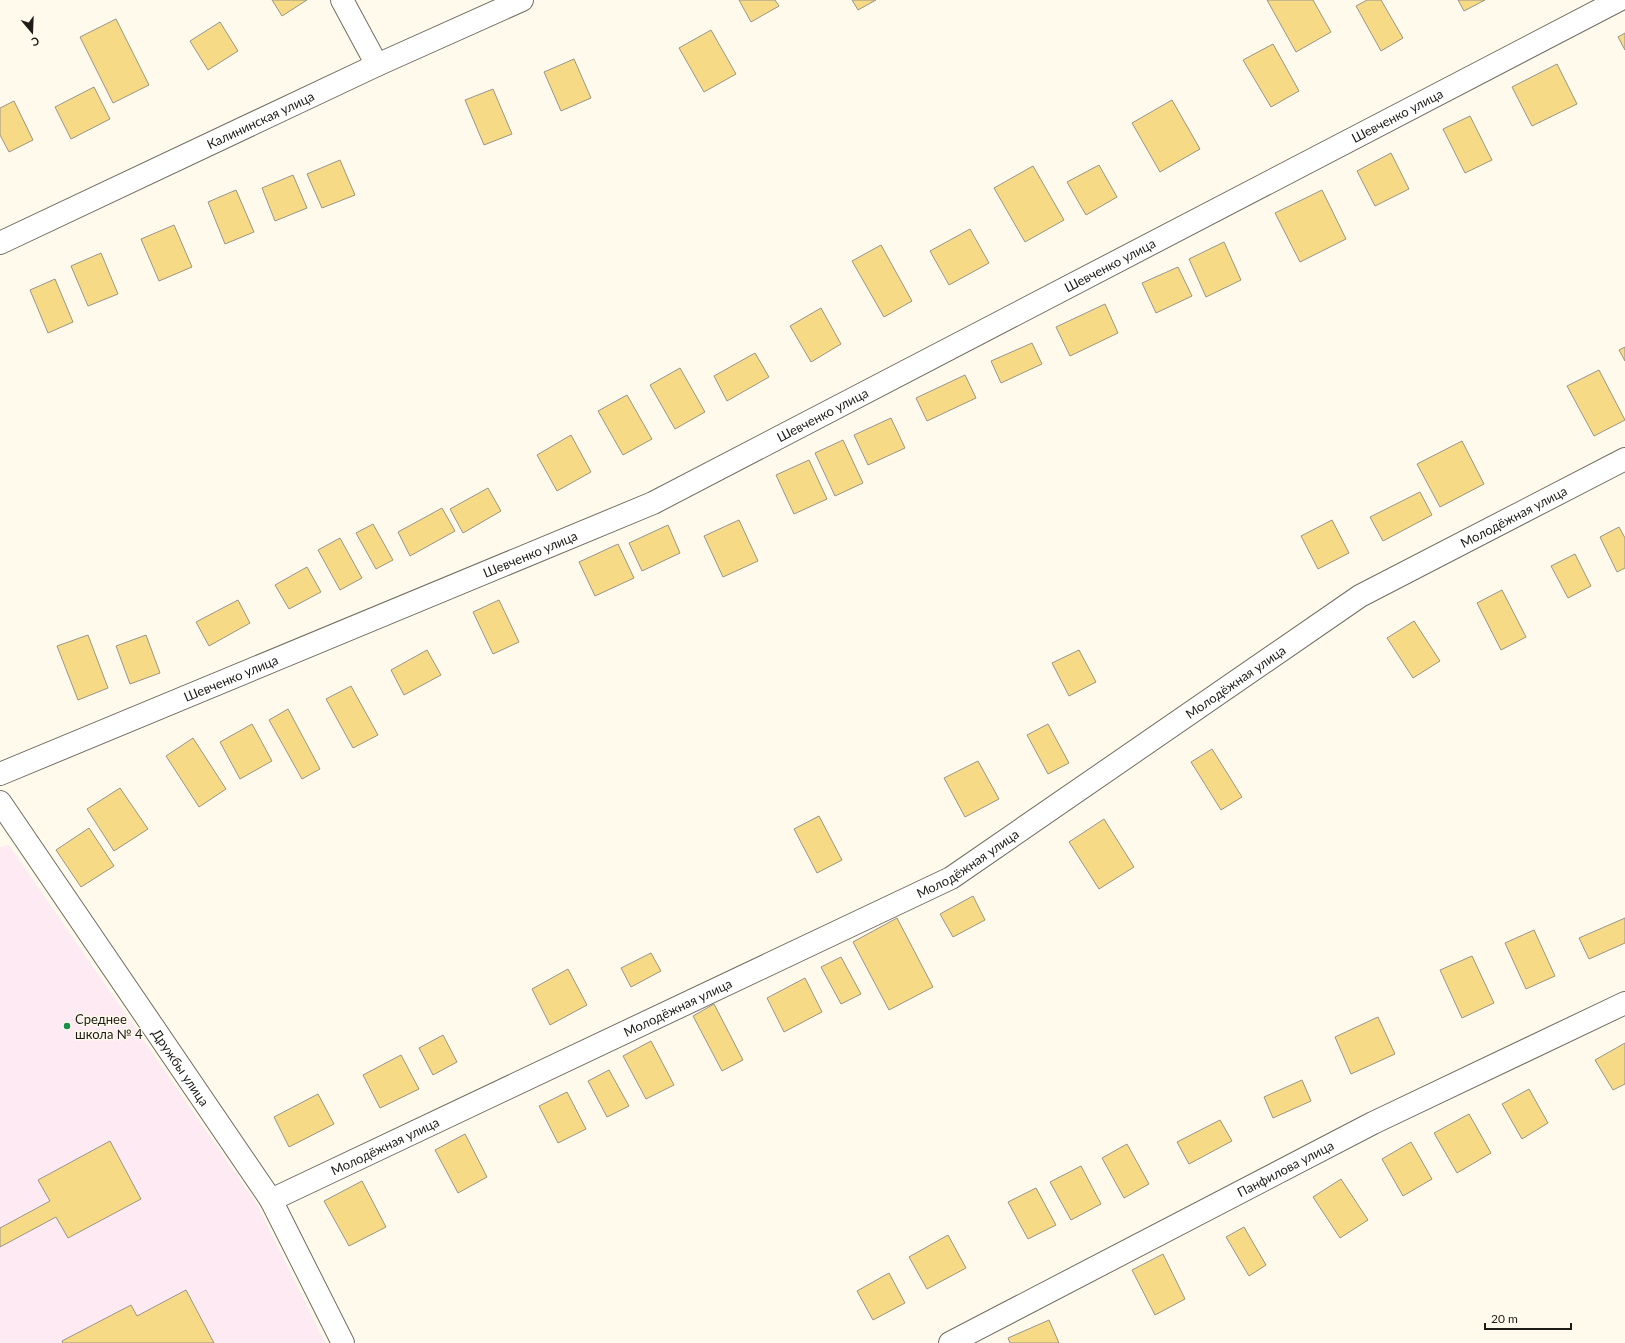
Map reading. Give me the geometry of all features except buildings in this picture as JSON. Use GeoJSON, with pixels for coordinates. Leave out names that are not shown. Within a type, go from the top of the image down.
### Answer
{"type":"FeatureCollection","features":[{"type":"Feature","properties":{"kind":"street"},"geometry":{"type":"LineString","coordinates":[[342,0],[377,65]]}},
{"type":"Feature","properties":{"kind":"street","name":"Калининская улица"},"geometry":{"type":"LineString","coordinates":[[0,242],[377,65],[522,0]]}},
{"type":"Feature","properties":{"kind":"street","name":"Шевченко улица"},"geometry":{"type":"LineString","coordinates":[[0,774],[653,503],[1619,0]]}},
{"type":"Feature","properties":{"kind":"street","name":"Молодёжная улица"},"geometry":{"type":"LineString","coordinates":[[272,1200],[951,878],[1360,596],[1625,459]]}},
{"type":"Feature","properties":{"kind":"street","name":"Дружбы улица"},"geometry":{"type":"LineString","coordinates":[[0,802],[272,1200],[342,1343]]}},
{"type":"Feature","properties":{"kind":"street","name":"Панфилова улица"},"geometry":{"type":"LineString","coordinates":[[950,1343],[1374,1123],[1625,1004]]}},
{"type":"Feature","properties":{"kind":"shaded area","name":"Среднее школа № 4"},"geometry":{"type":"Polygon","coordinates":[[[9,845],[258,1206],[325,1343],[0,1343],[0,847],[9,845]]]}},
{"type":"Feature","properties":{"kind":"place","name":"Среднее школа № 4"},"geometry":{"type":"Point","coordinates":[67,1026]}}]}
